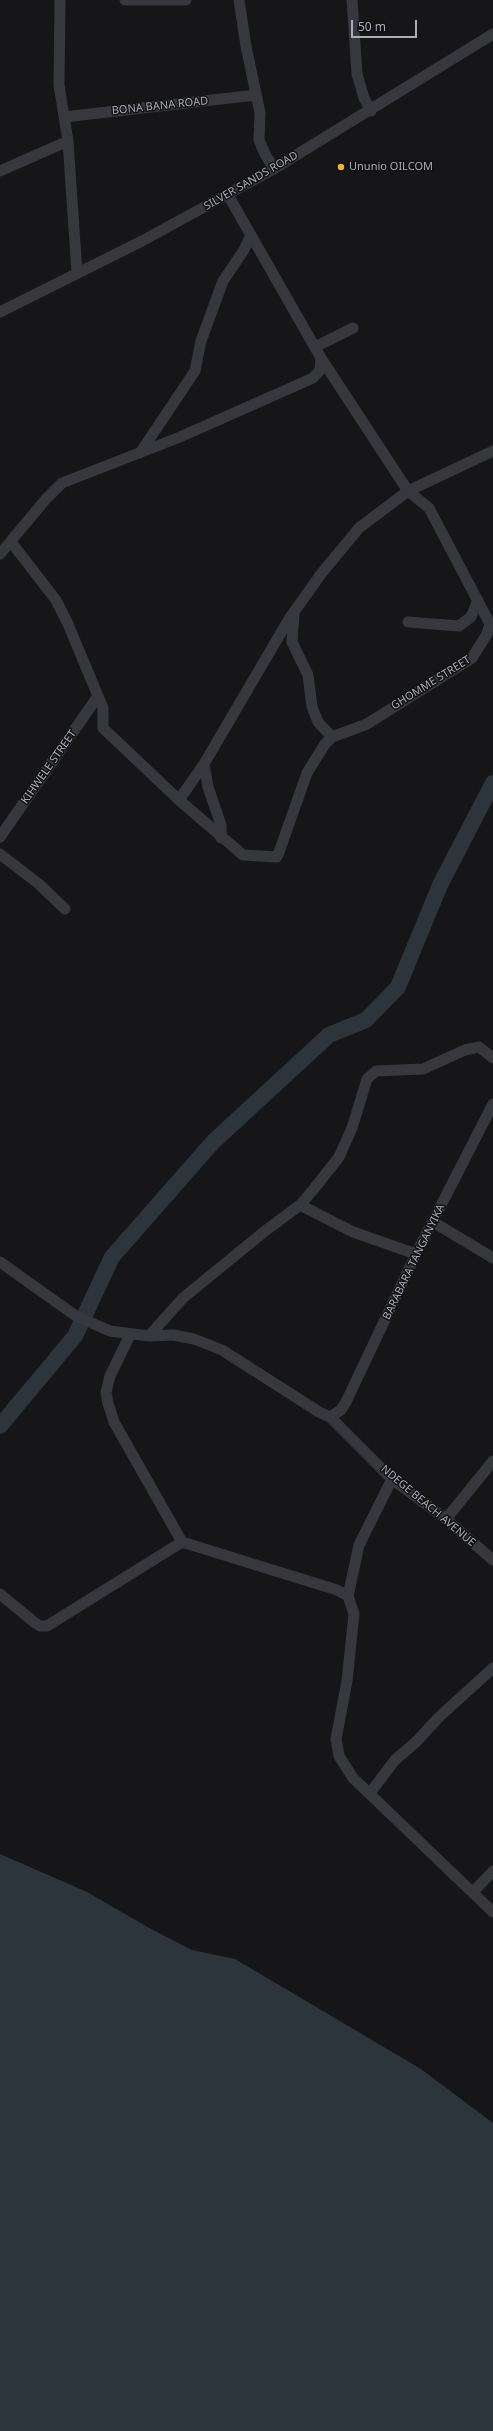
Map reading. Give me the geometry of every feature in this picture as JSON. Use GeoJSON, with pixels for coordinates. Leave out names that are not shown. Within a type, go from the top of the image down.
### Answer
{"type":"FeatureCollection","features":[{"type":"Feature","properties":{"kind":"street"},"geometry":{"type":"LineString","coordinates":[[60,0],[59,85],[68,141],[77,273]]}},
{"type":"Feature","properties":{"kind":"street"},"geometry":{"type":"LineString","coordinates":[[125,0],[186,0]]}},
{"type":"Feature","properties":{"kind":"street"},"geometry":{"type":"LineString","coordinates":[[239,0],[261,121],[259,140],[274,169]]}},
{"type":"Feature","properties":{"kind":"street"},"geometry":{"type":"LineString","coordinates":[[352,0],[357,74],[364,98],[372,111]]}},
{"type":"Feature","properties":{"kind":"street","name":"SILVER SANDS ROAD"},"geometry":{"type":"LineString","coordinates":[[0,312],[142,241],[228,195],[372,111],[493,34]]}},
{"type":"Feature","properties":{"kind":"street","name":"BONA BANA ROAD"},"geometry":{"type":"LineString","coordinates":[[64,117],[256,95]]}},
{"type":"Feature","properties":{"kind":"street"},"geometry":{"type":"LineString","coordinates":[[0,171],[68,141]]}},
{"type":"Feature","properties":{"kind":"street","name":"GHOMME STREET"},"geometry":{"type":"LineString","coordinates":[[228,195],[321,358],[408,491],[429,508],[487,618],[489,629],[472,658],[367,724],[332,737]]}},
{"type":"Feature","properties":{"kind":"street"},"geometry":{"type":"LineString","coordinates":[[140,453],[195,371],[201,341],[210,310],[223,281],[244,250],[251,236]]}},
{"type":"Feature","properties":{"kind":"street"},"geometry":{"type":"LineString","coordinates":[[315,347],[354,328]]}},
{"type":"Feature","properties":{"kind":"street"},"geometry":{"type":"LineString","coordinates":[[0,554],[12,542],[46,499],[62,483],[140,453],[313,378],[320,370],[321,358]]}},
{"type":"Feature","properties":{"kind":"street"},"geometry":{"type":"LineString","coordinates":[[179,800],[204,764],[294,613],[321,574],[359,528],[408,491],[493,451]]}},
{"type":"Feature","properties":{"kind":"street"},"geometry":{"type":"LineString","coordinates":[[12,542],[56,600],[68,624],[103,708],[103,728],[179,800],[221,838],[243,855],[277,856],[307,773],[325,744],[332,737],[318,722],[312,707],[308,675],[292,642],[294,613]]}},
{"type":"Feature","properties":{"kind":"street"},"geometry":{"type":"LineString","coordinates":[[408,622],[459,626],[471,617],[478,600]]}},
{"type":"Feature","properties":{"kind":"street","name":"KIHWELE STREET"},"geometry":{"type":"LineString","coordinates":[[0,837],[98,696]]}},
{"type":"Feature","properties":{"kind":"street"},"geometry":{"type":"LineString","coordinates":[[204,764],[208,788],[220,825],[221,838]]}},
{"type":"Feature","properties":{"kind":"street"},"geometry":{"type":"LineString","coordinates":[[0,854],[39,884],[65,909]]}},
{"type":"Feature","properties":{"kind":"street"},"geometry":{"type":"LineString","coordinates":[[149,1336],[183,1298],[265,1231],[300,1205],[339,1156],[352,1128],[367,1079],[376,1071],[424,1069],[465,1050],[479,1047],[493,1058]]}},
{"type":"Feature","properties":{"kind":"street","name":"BARABARA TANGANYIKA"},"geometry":{"type":"LineString","coordinates":[[330,1417],[341,1410],[346,1402],[416,1254],[493,1104]]}},
{"type":"Feature","properties":{"kind":"street"},"geometry":{"type":"LineString","coordinates":[[300,1205],[352,1232],[416,1254]]}},
{"type":"Feature","properties":{"kind":"street"},"geometry":{"type":"LineString","coordinates":[[433,1222],[493,1258]]}},
{"type":"Feature","properties":{"kind":"street","name":"NDEGE BEACH AVENUE"},"geometry":{"type":"LineString","coordinates":[[0,1262],[76,1316],[110,1331],[149,1336],[174,1335],[194,1339],[222,1350],[319,1412],[330,1417],[392,1479],[446,1519],[493,1560]]}},
{"type":"Feature","properties":{"kind":"street"},"geometry":{"type":"LineString","coordinates":[[130,1334],[110,1376],[106,1392],[108,1403],[114,1422],[182,1542],[336,1590],[348,1596]]}},
{"type":"Feature","properties":{"kind":"street"},"geometry":{"type":"LineString","coordinates":[[446,1519],[493,1461]]}},
{"type":"Feature","properties":{"kind":"street"},"geometry":{"type":"LineString","coordinates":[[392,1479],[359,1546],[348,1596],[354,1614],[347,1680],[336,1739],[339,1756],[347,1770],[493,1912]]}},
{"type":"Feature","properties":{"kind":"street"},"geometry":{"type":"LineString","coordinates":[[0,1594],[34,1622],[40,1626],[47,1626],[182,1542]]}},
{"type":"Feature","properties":{"kind":"street"},"geometry":{"type":"LineString","coordinates":[[370,1793],[395,1760],[416,1742],[439,1717],[493,1668]]}},
{"type":"Feature","properties":{"kind":"street"},"geometry":{"type":"LineString","coordinates":[[473,1892],[493,1871]]}},
{"type":"Feature","properties":{"kind":"shaded area"},"geometry":{"type":"Polygon","coordinates":[[[0,1854],[87,1892],[151,1929],[192,1950],[235,1959],[421,2069],[493,2123],[493,2431],[0,2431],[0,1854]]]}},
{"type":"Feature","properties":{"kind":"waterway"},"geometry":{"type":"LineString","coordinates":[[0,1426],[75,1336],[112,1257],[213,1142],[329,1035],[366,1020],[398,987],[440,885],[493,783]]}},
{"type":"Feature","properties":{"kind":"place","name":"Ununio OILCOM"},"geometry":{"type":"Point","coordinates":[341,167]}}]}
